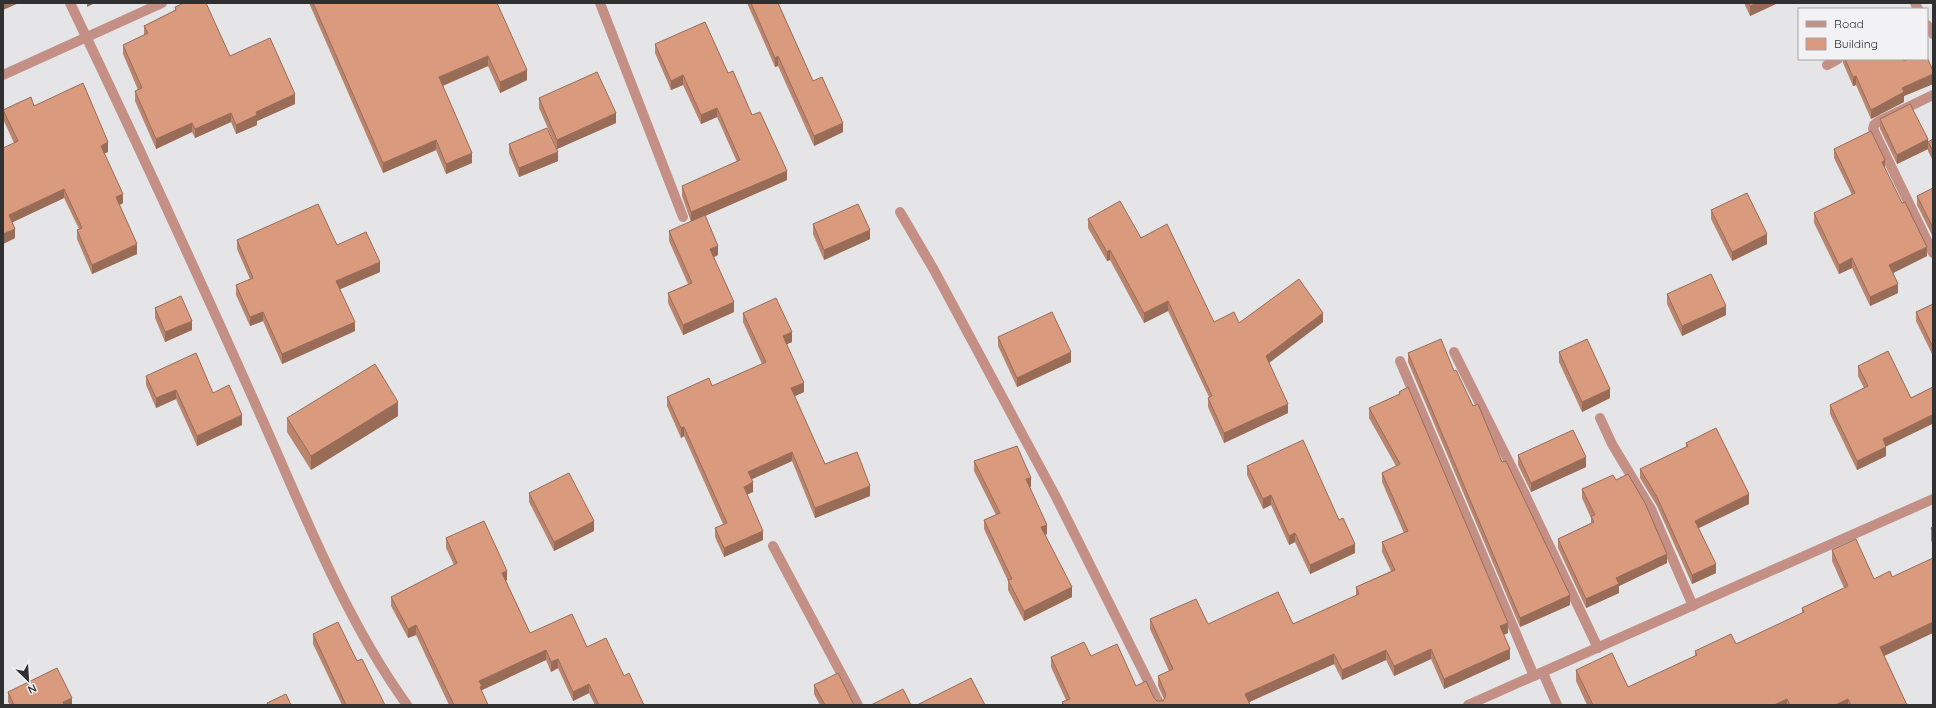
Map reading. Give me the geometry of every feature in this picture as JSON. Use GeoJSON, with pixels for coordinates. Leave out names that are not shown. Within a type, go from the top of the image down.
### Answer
{"type":"FeatureCollection","features":[{"type":"Feature","properties":{"kind":"street"},"geometry":{"type":"LineString","coordinates":[[70,3],[171,217],[338,589],[382,671],[407,705]]}},
{"type":"Feature","properties":{"kind":"street"},"geometry":{"type":"LineString","coordinates":[[3,75],[86,36],[162,3]]}},
{"type":"Feature","properties":{"kind":"street"},"geometry":{"type":"LineString","coordinates":[[600,3],[684,217]]}},
{"type":"Feature","properties":{"kind":"street"},"geometry":{"type":"LineString","coordinates":[[1827,65],[1836,60]]}},
{"type":"Feature","properties":{"kind":"street"},"geometry":{"type":"LineString","coordinates":[[1933,95],[1879,121],[1874,125],[1873,129],[1933,253]]}},
{"type":"Feature","properties":{"kind":"street"},"geometry":{"type":"LineString","coordinates":[[900,212],[934,270],[1056,497],[1160,705]]}},
{"type":"Feature","properties":{"kind":"street"},"geometry":{"type":"LineString","coordinates":[[1454,352],[1598,648]]}},
{"type":"Feature","properties":{"kind":"street"},"geometry":{"type":"LineString","coordinates":[[1400,361],[1538,675],[1557,705]]}},
{"type":"Feature","properties":{"kind":"street"},"geometry":{"type":"LineString","coordinates":[[1600,418],[1612,444],[1651,509],[1693,606]]}},
{"type":"Feature","properties":{"kind":"street"},"geometry":{"type":"LineString","coordinates":[[1468,705],[1933,499]]}},
{"type":"Feature","properties":{"kind":"street"},"geometry":{"type":"LineString","coordinates":[[773,546],[858,705]]}},
{"type":"Feature","properties":{"kind":"building"},"geometry":{"type":"Polygon","coordinates":[[[184,3],[206,3],[230,56],[270,38],[295,94],[256,112],[257,115],[236,125],[231,113],[195,129],[192,123],[156,139],[135,91],[142,88],[123,45],[148,33],[144,26],[176,10],[175,7],[184,3]]]}},
{"type":"Feature","properties":{"kind":"building"},"geometry":{"type":"Polygon","coordinates":[[[313,3],[497,3],[527,70],[500,82],[488,56],[439,77],[472,153],[446,164],[436,140],[383,163],[313,3]]]}},
{"type":"Feature","properties":{"kind":"building"},"geometry":{"type":"Polygon","coordinates":[[[751,3],[778,3],[813,81],[822,77],[843,123],[814,136],[778,56],[775,58],[751,3]]]}},
{"type":"Feature","properties":{"kind":"building"},"geometry":{"type":"Polygon","coordinates":[[[1748,3],[1757,3],[1750,6],[1748,3]]]}},
{"type":"Feature","properties":{"kind":"building"},"geometry":{"type":"Polygon","coordinates":[[[705,22],[728,73],[733,71],[752,115],[760,112],[787,171],[691,212],[682,186],[740,160],[717,108],[701,115],[683,75],[671,81],[655,44],[705,22]]]}},
{"type":"Feature","properties":{"kind":"building"},"geometry":{"type":"Polygon","coordinates":[[[1928,59],[1933,74],[1902,88],[1904,92],[1871,110],[1856,76],[1853,77],[1845,60],[1904,61],[1928,59]]]}},
{"type":"Feature","properties":{"kind":"building"},"geometry":{"type":"Polygon","coordinates":[[[597,72],[616,113],[557,140],[539,98],[597,72]]]}},
{"type":"Feature","properties":{"kind":"building"},"geometry":{"type":"Polygon","coordinates":[[[83,83],[108,142],[101,146],[123,194],[116,197],[137,244],[92,265],[77,230],[82,228],[64,189],[9,215],[15,229],[3,234],[3,148],[18,141],[3,110],[31,97],[34,106],[83,83]]]}},
{"type":"Feature","properties":{"kind":"building"},"geometry":{"type":"Polygon","coordinates":[[[1910,104],[1928,139],[1897,155],[1880,119],[1910,104]]]}},
{"type":"Feature","properties":{"kind":"building"},"geometry":{"type":"Polygon","coordinates":[[[547,128],[558,152],[519,168],[509,144],[547,128]]]}},
{"type":"Feature","properties":{"kind":"building"},"geometry":{"type":"Polygon","coordinates":[[[1871,131],[1885,160],[1882,162],[1902,203],[1905,202],[1927,247],[1889,265],[1898,284],[1870,297],[1852,258],[1839,265],[1814,213],[1855,193],[1834,149],[1871,131]]]}},
{"type":"Feature","properties":{"kind":"building"},"geometry":{"type":"Polygon","coordinates":[[[1933,139],[1933,151],[1928,142],[1933,139]]]}},
{"type":"Feature","properties":{"kind":"building"},"geometry":{"type":"Polygon","coordinates":[[[1933,188],[1933,228],[1917,196],[1933,188]]]}},
{"type":"Feature","properties":{"kind":"building"},"geometry":{"type":"Polygon","coordinates":[[[1747,193],[1767,234],[1732,252],[1711,210],[1747,193]]]}},
{"type":"Feature","properties":{"kind":"building"},"geometry":{"type":"Polygon","coordinates":[[[1120,201],[1141,238],[1167,224],[1214,322],[1234,312],[1239,323],[1299,279],[1323,313],[1266,356],[1288,404],[1224,433],[1208,398],[1212,396],[1168,301],[1144,313],[1110,250],[1107,252],[1088,219],[1120,201]]]}},
{"type":"Feature","properties":{"kind":"building"},"geometry":{"type":"Polygon","coordinates":[[[318,204],[337,245],[366,232],[380,262],[336,281],[355,322],[282,354],[263,312],[250,317],[236,285],[253,278],[237,240],[318,204]]]}},
{"type":"Feature","properties":{"kind":"building"},"geometry":{"type":"Polygon","coordinates":[[[858,204],[870,230],[824,250],[813,224],[858,204]]]}},
{"type":"Feature","properties":{"kind":"building"},"geometry":{"type":"Polygon","coordinates":[[[705,215],[718,246],[710,249],[734,302],[683,325],[668,293],[692,283],[669,231],[705,215]]]}},
{"type":"Feature","properties":{"kind":"building"},"geometry":{"type":"Polygon","coordinates":[[[1711,274],[1726,306],[1682,326],[1667,294],[1711,274]]]}},
{"type":"Feature","properties":{"kind":"building"},"geometry":{"type":"Polygon","coordinates":[[[181,296],[192,321],[165,332],[155,308],[181,296]]]}},
{"type":"Feature","properties":{"kind":"building"},"geometry":{"type":"Polygon","coordinates":[[[776,298],[792,332],[783,336],[804,383],[791,388],[825,464],[857,452],[870,486],[815,508],[792,452],[748,472],[753,482],[744,487],[763,531],[724,548],[715,528],[727,523],[684,427],[681,428],[667,397],[709,378],[712,386],[766,362],[743,313],[776,298]]]}},
{"type":"Feature","properties":{"kind":"building"},"geometry":{"type":"Polygon","coordinates":[[[1933,304],[1933,347],[1916,312],[1933,304]]]}},
{"type":"Feature","properties":{"kind":"building"},"geometry":{"type":"Polygon","coordinates":[[[1052,312],[1071,352],[1017,378],[998,337],[1052,312]]]}},
{"type":"Feature","properties":{"kind":"building"},"geometry":{"type":"Polygon","coordinates":[[[1441,339],[1454,371],[1456,370],[1473,406],[1478,404],[1502,462],[1506,461],[1570,595],[1520,618],[1408,353],[1441,339]]]}},
{"type":"Feature","properties":{"kind":"building"},"geometry":{"type":"Polygon","coordinates":[[[1587,339],[1610,389],[1582,402],[1559,352],[1587,339]]]}},
{"type":"Feature","properties":{"kind":"building"},"geometry":{"type":"Polygon","coordinates":[[[1888,351],[1911,398],[1933,387],[1933,417],[1932,415],[1883,439],[1886,447],[1857,461],[1830,405],[1868,386],[1858,366],[1888,351]]]}},
{"type":"Feature","properties":{"kind":"building"},"geometry":{"type":"Polygon","coordinates":[[[196,353],[213,393],[229,385],[242,415],[197,436],[176,390],[156,398],[146,376],[196,353]]]}},
{"type":"Feature","properties":{"kind":"building"},"geometry":{"type":"Polygon","coordinates":[[[375,364],[398,402],[311,456],[287,418],[375,364]]]}},
{"type":"Feature","properties":{"kind":"building"},"geometry":{"type":"Polygon","coordinates":[[[1408,387],[1508,623],[1500,626],[1510,649],[1444,679],[1431,649],[1394,666],[1386,650],[1342,670],[1334,654],[1245,694],[1250,705],[1064,705],[1062,702],[1070,699],[1051,657],[1084,642],[1091,656],[1117,644],[1136,686],[1146,681],[1154,698],[1157,701],[1163,701],[1166,695],[1158,676],[1173,669],[1150,619],[1196,599],[1208,624],[1278,592],[1293,624],[1359,594],[1356,587],[1395,570],[1382,542],[1408,531],[1382,473],[1400,464],[1369,408],[1400,394],[1399,392],[1408,387]]]}},
{"type":"Feature","properties":{"kind":"building"},"geometry":{"type":"Polygon","coordinates":[[[1716,428],[1749,494],[1695,521],[1716,564],[1692,575],[1657,497],[1640,469],[1688,446],[1686,443],[1716,428]]]}},
{"type":"Feature","properties":{"kind":"building"},"geometry":{"type":"Polygon","coordinates":[[[1573,430],[1586,457],[1531,483],[1518,455],[1573,430]]]}},
{"type":"Feature","properties":{"kind":"building"},"geometry":{"type":"Polygon","coordinates":[[[1303,440],[1339,520],[1343,518],[1355,544],[1310,565],[1295,533],[1289,536],[1271,495],[1263,499],[1247,466],[1303,440]]]}},
{"type":"Feature","properties":{"kind":"building"},"geometry":{"type":"Polygon","coordinates":[[[1017,446],[1031,478],[1026,479],[1047,525],[1041,527],[1072,587],[1024,611],[1008,580],[1012,579],[984,520],[1000,513],[974,461],[1017,446]]]}},
{"type":"Feature","properties":{"kind":"building"},"geometry":{"type":"Polygon","coordinates":[[[569,473],[594,521],[554,542],[529,493],[569,473]]]}},
{"type":"Feature","properties":{"kind":"building"},"geometry":{"type":"Polygon","coordinates":[[[1628,474],[1645,503],[1667,554],[1616,578],[1619,584],[1586,599],[1558,539],[1594,522],[1591,516],[1595,515],[1582,489],[1613,475],[1616,480],[1628,474]]]}},
{"type":"Feature","properties":{"kind":"building"},"geometry":{"type":"Polygon","coordinates":[[[484,521],[507,571],[502,573],[530,633],[572,614],[587,647],[606,638],[624,676],[629,673],[644,705],[599,705],[589,684],[573,692],[558,659],[551,662],[546,650],[479,681],[488,705],[454,705],[416,625],[408,629],[391,597],[457,563],[446,538],[484,521]]]}},
{"type":"Feature","properties":{"kind":"building"},"geometry":{"type":"Polygon","coordinates":[[[1856,539],[1874,579],[1890,571],[1892,577],[1933,558],[1933,622],[1880,647],[1907,705],[1851,705],[1848,699],[1835,705],[1790,705],[1787,699],[1774,705],[1593,705],[1576,670],[1612,653],[1628,687],[1697,655],[1695,651],[1731,634],[1736,644],[1804,612],[1802,608],[1848,586],[1832,550],[1856,539]]]}},
{"type":"Feature","properties":{"kind":"building"},"geometry":{"type":"Polygon","coordinates":[[[338,622],[357,661],[362,659],[385,705],[346,705],[313,634],[338,622]]]}},
{"type":"Feature","properties":{"kind":"building"},"geometry":{"type":"Polygon","coordinates":[[[57,668],[72,698],[63,702],[64,705],[14,705],[8,692],[57,668]]]}},
{"type":"Feature","properties":{"kind":"building"},"geometry":{"type":"Polygon","coordinates":[[[838,673],[854,705],[825,705],[814,685],[838,673]]]}},
{"type":"Feature","properties":{"kind":"building"},"geometry":{"type":"Polygon","coordinates":[[[971,678],[985,705],[917,705],[971,678]]]}},
{"type":"Feature","properties":{"kind":"building"},"geometry":{"type":"Polygon","coordinates":[[[903,689],[911,705],[871,705],[903,689]]]}},
{"type":"Feature","properties":{"kind":"building"},"geometry":{"type":"Polygon","coordinates":[[[286,694],[291,705],[268,705],[267,703],[286,694]]]}}]}
